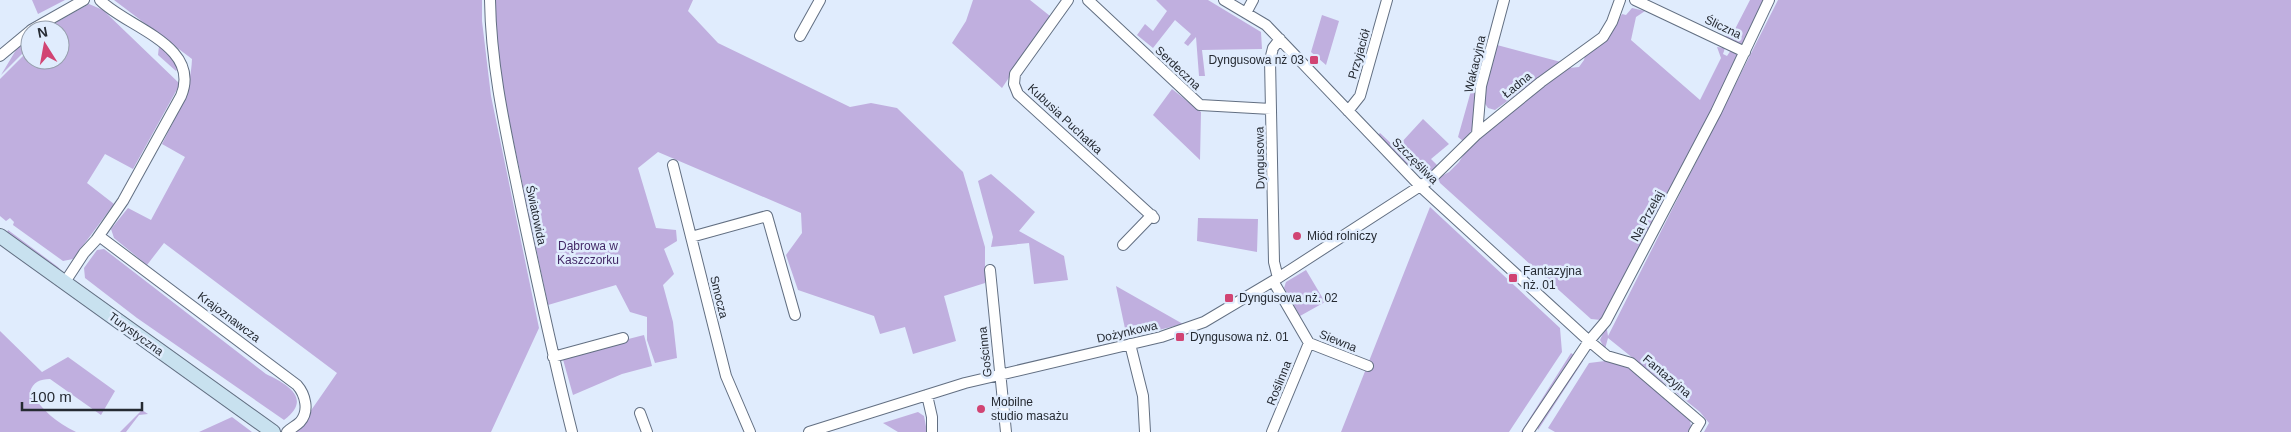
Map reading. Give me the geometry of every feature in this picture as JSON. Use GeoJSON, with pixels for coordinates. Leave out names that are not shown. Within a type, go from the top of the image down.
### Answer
{"type":"FeatureCollection","features":[{"type":"Feature","properties":{"kind":"main road","name":"Turystyczna"},"geometry":{"type":"LineString","coordinates":[[0,236],[273,432]]}},
{"type":"Feature","properties":{"kind":"street"},"geometry":{"type":"LineString","coordinates":[[48,20],[84,0]]}},
{"type":"Feature","properties":{"kind":"street"},"geometry":{"type":"LineString","coordinates":[[65,282],[84,253],[99,236],[133,184],[181,96],[184,81],[182,66],[168,47],[152,34],[116,13],[100,0]]}},
{"type":"Feature","properties":{"kind":"street","name":"Światowida"},"geometry":{"type":"LineString","coordinates":[[490,0],[491,41],[500,106],[553,356],[572,432]]}},
{"type":"Feature","properties":{"kind":"street"},"geometry":{"type":"LineString","coordinates":[[800,36],[820,0]]}},
{"type":"Feature","properties":{"kind":"street","name":"Kubusia Puchatka"},"geometry":{"type":"LineString","coordinates":[[1068,0],[1015,74],[1015,89],[1018,94],[1153,217],[1123,245]]}},
{"type":"Feature","properties":{"kind":"street","name":"Serdeczna"},"geometry":{"type":"LineString","coordinates":[[1088,0],[1200,105],[1271,109]]}},
{"type":"Feature","properties":{"kind":"street","name":"Szczęśliwa"},"geometry":{"type":"LineString","coordinates":[[1224,0],[1266,26],[1280,39],[1421,186],[1589,341]]}},
{"type":"Feature","properties":{"kind":"street"},"geometry":{"type":"LineString","coordinates":[[1246,13],[1253,0]]}},
{"type":"Feature","properties":{"kind":"street","name":"Przyjaciół"},"geometry":{"type":"LineString","coordinates":[[1348,110],[1360,96],[1387,0]]}},
{"type":"Feature","properties":{"kind":"street","name":"Wakacyjna"},"geometry":{"type":"LineString","coordinates":[[1477,134],[1481,86],[1504,0]]}},
{"type":"Feature","properties":{"kind":"street","name":"Ładna"},"geometry":{"type":"LineString","coordinates":[[1421,186],[1443,169],[1477,134],[1540,82],[1603,37],[1612,22],[1620,0]]}},
{"type":"Feature","properties":{"kind":"street","name":"Śliczna"},"geometry":{"type":"LineString","coordinates":[[1635,0],[1745,52]]}},
{"type":"Feature","properties":{"kind":"street","name":"Na Przełaj"},"geometry":{"type":"LineString","coordinates":[[1528,432],[1589,341],[1606,321],[1716,112],[1769,0]]}},
{"type":"Feature","properties":{"kind":"street"},"geometry":{"type":"LineString","coordinates":[[0,56],[20,39]]}},
{"type":"Feature","properties":{"kind":"street","name":"Dyngusowa"},"geometry":{"type":"LineString","coordinates":[[1276,280],[1274,262],[1270,54],[1280,39]]}},
{"type":"Feature","properties":{"kind":"street","name":"Smocza"},"geometry":{"type":"LineString","coordinates":[[672,166],[726,376],[750,432]]}},
{"type":"Feature","properties":{"kind":"street","name":"Dożynkowa"},"geometry":{"type":"LineString","coordinates":[[809,432],[1000,374],[1130,344],[1197,326],[1276,280],[1421,186]]}},
{"type":"Feature","properties":{"kind":"street"},"geometry":{"type":"LineString","coordinates":[[691,237],[767,216],[795,315]]}},
{"type":"Feature","properties":{"kind":"street","name":"Krajoznawcza"},"geometry":{"type":"LineString","coordinates":[[99,236],[297,385],[304,397],[305,413],[300,421],[287,432]]}},
{"type":"Feature","properties":{"kind":"street","name":"Gościnna"},"geometry":{"type":"LineString","coordinates":[[990,270],[1006,432]]}},
{"type":"Feature","properties":{"kind":"street","name":"Siewna"},"geometry":{"type":"LineString","coordinates":[[1276,280],[1309,343],[1368,366]]}},
{"type":"Feature","properties":{"kind":"street"},"geometry":{"type":"LineString","coordinates":[[553,356],[623,338]]}},
{"type":"Feature","properties":{"kind":"street","name":"Fantazyjna"},"geometry":{"type":"LineString","coordinates":[[1589,341],[1607,356],[1632,363],[1700,422],[1694,432]]}},
{"type":"Feature","properties":{"kind":"street","name":"Roślinna"},"geometry":{"type":"LineString","coordinates":[[1272,432],[1309,343]]}},
{"type":"Feature","properties":{"kind":"street"},"geometry":{"type":"LineString","coordinates":[[1130,344],[1142,393],[1146,432]]}},
{"type":"Feature","properties":{"kind":"street"},"geometry":{"type":"LineString","coordinates":[[928,395],[932,417],[932,432]]}},
{"type":"Feature","properties":{"kind":"street"},"geometry":{"type":"LineString","coordinates":[[640,413],[647,432]]}},
{"type":"Feature","properties":{"kind":"green space"},"geometry":{"type":"Polygon","coordinates":[[[32,0],[65,0],[38,14],[32,0]]]}},
{"type":"Feature","properties":{"kind":"green space"},"geometry":{"type":"Polygon","coordinates":[[[114,0],[482,0],[482,21],[491,96],[539,328],[491,432],[296,432],[337,373],[164,243],[147,265],[114,238],[111,229],[128,208],[151,220],[185,157],[162,144],[186,92],[192,59],[114,0]]]}},
{"type":"Feature","properties":{"kind":"green space","name":"Dąbrowa w Kaszczorku"},"geometry":{"type":"Polygon","coordinates":[[[495,0],[693,0],[688,11],[718,43],[850,107],[871,103],[897,108],[963,172],[985,247],[985,283],[944,296],[956,341],[913,354],[905,327],[880,334],[874,316],[798,290],[786,255],[802,233],[801,213],[658,152],[638,168],[656,228],[676,230],[677,241],[664,249],[674,274],[663,285],[673,322],[677,358],[655,363],[647,340],[647,317],[630,312],[616,285],[548,305],[504,96],[497,47],[495,0]]]}},
{"type":"Feature","properties":{"kind":"green space"},"geometry":{"type":"Polygon","coordinates":[[[973,0],[1030,0],[1050,16],[1002,88],[952,43],[966,21],[973,0]]]}},
{"type":"Feature","properties":{"kind":"green space"},"geometry":{"type":"Polygon","coordinates":[[[1156,0],[1208,0],[1261,32],[1262,49],[1202,50],[1205,76],[1199,76],[1196,37],[1188,46],[1184,43],[1191,34],[1175,20],[1153,48],[1137,35],[1145,24],[1153,31],[1167,11],[1156,0]]]}},
{"type":"Feature","properties":{"kind":"green space"},"geometry":{"type":"Polygon","coordinates":[[[1750,0],[1765,0],[1745,45],[1740,46],[1723,37],[1733,33],[1750,0]]]}},
{"type":"Feature","properties":{"kind":"green space"},"geometry":{"type":"Polygon","coordinates":[[[1778,0],[2291,0],[2291,432],[1704,432],[1709,423],[1700,412],[1608,338],[1605,349],[1600,340],[1605,329],[1608,336],[1778,0]]]}},
{"type":"Feature","properties":{"kind":"green space"},"geometry":{"type":"Polygon","coordinates":[[[89,4],[103,10],[180,84],[133,169],[105,154],[87,183],[114,204],[73,259],[63,261],[13,225],[14,222],[10,218],[6,221],[0,216],[0,79],[20,59],[20,70],[70,70],[70,20],[61,20],[89,4]]]}},
{"type":"Feature","properties":{"kind":"green space"},"geometry":{"type":"Polygon","coordinates":[[[1632,8],[1645,11],[1636,17],[1631,40],[1700,100],[1721,58],[1717,47],[1725,48],[1723,54],[1727,56],[1731,50],[1738,53],[1739,57],[1714,109],[1601,320],[1591,319],[1440,183],[1438,178],[1449,172],[1466,151],[1501,118],[1557,73],[1569,68],[1579,67],[1585,55],[1607,39],[1622,14],[1626,15],[1632,8]]]}},
{"type":"Feature","properties":{"kind":"green space"},"geometry":{"type":"Polygon","coordinates":[[[1322,15],[1339,21],[1326,65],[1311,52],[1322,15]]]}},
{"type":"Feature","properties":{"kind":"green space"},"geometry":{"type":"Polygon","coordinates":[[[1497,45],[1561,62],[1495,110],[1488,108],[1481,98],[1497,45]]]}},
{"type":"Feature","properties":{"kind":"green space"},"geometry":{"type":"Polygon","coordinates":[[[20,46],[20,56],[1,75],[20,46]]]}},
{"type":"Feature","properties":{"kind":"green space"},"geometry":{"type":"Polygon","coordinates":[[[159,46],[167,51],[179,67],[176,71],[158,55],[159,46]]]}},
{"type":"Feature","properties":{"kind":"green space"},"geometry":{"type":"Polygon","coordinates":[[[1478,66],[1481,69],[1473,129],[1463,141],[1458,137],[1478,66]]]}},
{"type":"Feature","properties":{"kind":"green space"},"geometry":{"type":"Polygon","coordinates":[[[1172,89],[1201,112],[1200,160],[1153,115],[1172,89]]]}},
{"type":"Feature","properties":{"kind":"green space"},"geometry":{"type":"Polygon","coordinates":[[[1423,119],[1449,144],[1431,159],[1439,167],[1431,173],[1400,144],[1423,119]]]}},
{"type":"Feature","properties":{"kind":"green space"},"geometry":{"type":"Polygon","coordinates":[[[1380,133],[1412,163],[1410,169],[1378,135],[1380,133]]]}},
{"type":"Feature","properties":{"kind":"green space"},"geometry":{"type":"Polygon","coordinates":[[[991,174],[1035,212],[1019,231],[1064,256],[1068,280],[1034,284],[1029,243],[991,247],[993,237],[978,181],[991,174]]]}},
{"type":"Feature","properties":{"kind":"green space"},"geometry":{"type":"Polygon","coordinates":[[[1430,207],[1560,328],[1562,352],[1509,432],[1341,432],[1430,207]]]}},
{"type":"Feature","properties":{"kind":"green space"},"geometry":{"type":"Polygon","coordinates":[[[1198,218],[1258,219],[1257,252],[1197,241],[1198,218]]]}},
{"type":"Feature","properties":{"kind":"green space"},"geometry":{"type":"Polygon","coordinates":[[[8,230],[58,267],[63,273],[6,235],[8,230]]]}},
{"type":"Feature","properties":{"kind":"green space"},"geometry":{"type":"Polygon","coordinates":[[[104,249],[266,374],[289,388],[297,399],[296,406],[292,412],[284,420],[137,318],[85,278],[84,268],[97,250],[104,249]]]}},
{"type":"Feature","properties":{"kind":"green space"},"geometry":{"type":"Polygon","coordinates":[[[1306,270],[1325,302],[1300,316],[1284,288],[1286,282],[1306,270]]]}},
{"type":"Feature","properties":{"kind":"green space"},"geometry":{"type":"Polygon","coordinates":[[[1116,286],[1183,324],[1127,338],[1116,286]]]}},
{"type":"Feature","properties":{"kind":"green space"},"geometry":{"type":"Polygon","coordinates":[[[0,331],[42,372],[68,357],[115,391],[101,415],[50,379],[43,380],[35,383],[30,392],[50,415],[76,432],[0,432],[0,331]]]}},
{"type":"Feature","properties":{"kind":"green space"},"geometry":{"type":"Polygon","coordinates":[[[644,335],[652,366],[622,374],[573,395],[562,356],[644,335]]]}},
{"type":"Feature","properties":{"kind":"green space"},"geometry":{"type":"Polygon","coordinates":[[[1571,353],[1574,355],[1524,432],[1521,432],[1571,353]]]}},
{"type":"Feature","properties":{"kind":"green space"},"geometry":{"type":"Polygon","coordinates":[[[1581,360],[1583,361],[1538,430],[1537,426],[1581,360]]]}},
{"type":"Feature","properties":{"kind":"green space"},"geometry":{"type":"Polygon","coordinates":[[[1605,361],[1629,367],[1690,419],[1691,427],[1688,432],[1555,432],[1548,428],[1589,363],[1605,361]]]}},
{"type":"Feature","properties":{"kind":"green space"},"geometry":{"type":"Polygon","coordinates":[[[142,410],[148,414],[139,415],[126,432],[120,432],[142,410]]]}},
{"type":"Feature","properties":{"kind":"green space"},"geometry":{"type":"Polygon","coordinates":[[[918,412],[924,416],[927,432],[898,432],[883,423],[918,412]]]}},
{"type":"Feature","properties":{"kind":"green space"},"geometry":{"type":"Polygon","coordinates":[[[232,417],[252,432],[199,432],[232,417]]]}},
{"type":"Feature","properties":{"kind":"place","name":"Dyngusowa nż 03"},"geometry":{"type":"Point","coordinates":[1314,60]}},
{"type":"Feature","properties":{"kind":"place","name":"Miód rolniczy"},"geometry":{"type":"Point","coordinates":[1297,236]}},
{"type":"Feature","properties":{"kind":"place","name":"Fantazyjna nż. 01"},"geometry":{"type":"Point","coordinates":[1513,278]}},
{"type":"Feature","properties":{"kind":"place","name":"Dyngusowa nż. 02"},"geometry":{"type":"Point","coordinates":[1229,298]}},
{"type":"Feature","properties":{"kind":"place","name":"Dyngusowa nż. 01"},"geometry":{"type":"Point","coordinates":[1180,337]}},
{"type":"Feature","properties":{"kind":"place","name":"Mobilne studio masażu"},"geometry":{"type":"Point","coordinates":[981,409]}}]}
